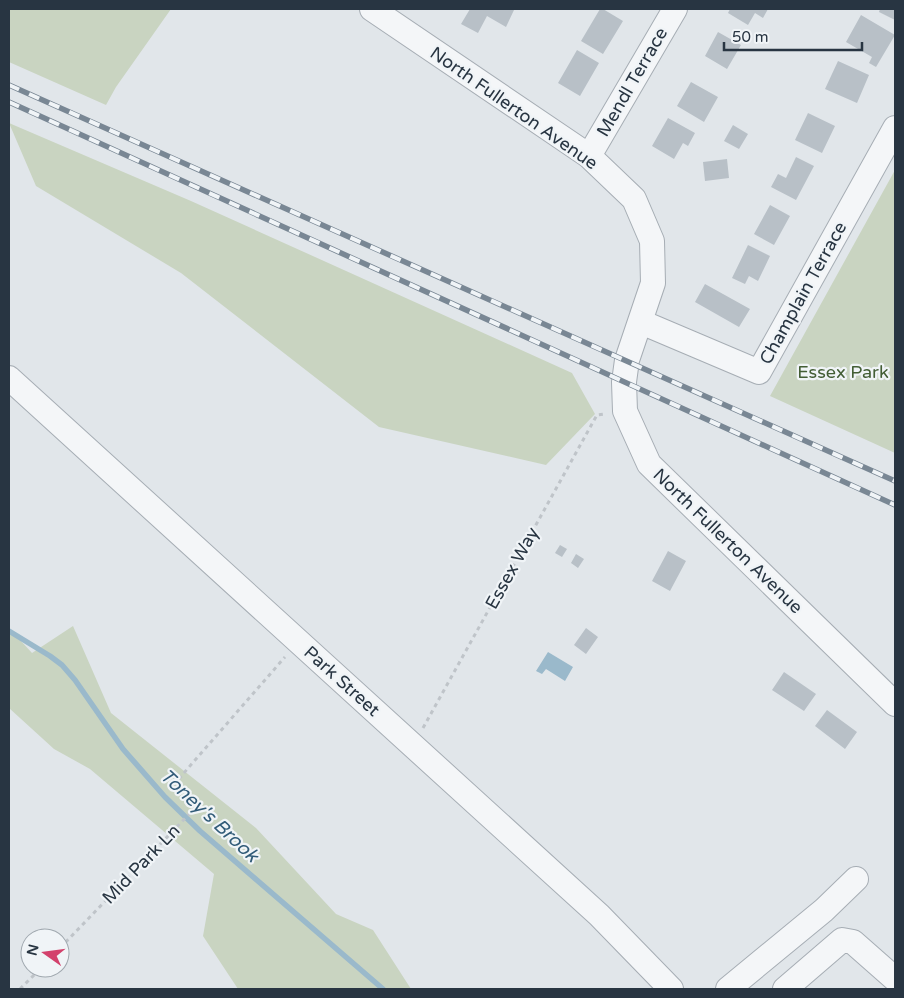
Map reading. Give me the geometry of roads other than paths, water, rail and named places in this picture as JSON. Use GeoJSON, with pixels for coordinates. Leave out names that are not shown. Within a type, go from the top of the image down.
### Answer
{"type":"FeatureCollection","features":[{"type":"Feature","properties":{"kind":"street","name":"North Fullerton Avenue"},"geometry":{"type":"LineString","coordinates":[[372,9],[401,17],[589,156],[634,199],[652,241],[653,283],[627,360],[624,382],[625,411],[649,464],[895,704]]}},
{"type":"Feature","properties":{"kind":"street","name":"Mendl Terrace"},"geometry":{"type":"LineString","coordinates":[[589,156],[674,9]]}},
{"type":"Feature","properties":{"kind":"street","name":"Champlain Terrace"},"geometry":{"type":"LineString","coordinates":[[641,322],[758,372],[895,128]]}},
{"type":"Feature","properties":{"kind":"street","name":"Park Street"},"geometry":{"type":"LineString","coordinates":[[9,378],[599,915],[670,989]]}},
{"type":"Feature","properties":{"kind":"street"},"geometry":{"type":"LineString","coordinates":[[728,989],[824,910],[856,879]]}},
{"type":"Feature","properties":{"kind":"street"},"geometry":{"type":"LineString","coordinates":[[785,989],[842,940],[853,942],[895,979]]}},
{"type":"Feature","properties":{"kind":"water"},"geometry":{"type":"Polygon","coordinates":[[[548,652],[573,667],[565,681],[546,669],[542,674],[536,671],[548,652]]]}},
{"type":"Feature","properties":{"kind":"waterway","name":"Toney's Brook"},"geometry":{"type":"LineString","coordinates":[[9,631],[62,665],[75,680],[123,749],[165,797],[200,831],[383,989]]}},
{"type":"Feature","properties":{"kind":"railway"},"geometry":{"type":"LineString","coordinates":[[9,85],[895,481]]}},
{"type":"Feature","properties":{"kind":"railway"},"geometry":{"type":"LineString","coordinates":[[9,102],[895,505]]}},
{"type":"Feature","properties":{"kind":"park label","name":"Essex Park"},"geometry":{"type":"Point","coordinates":[843,372]}}]}
